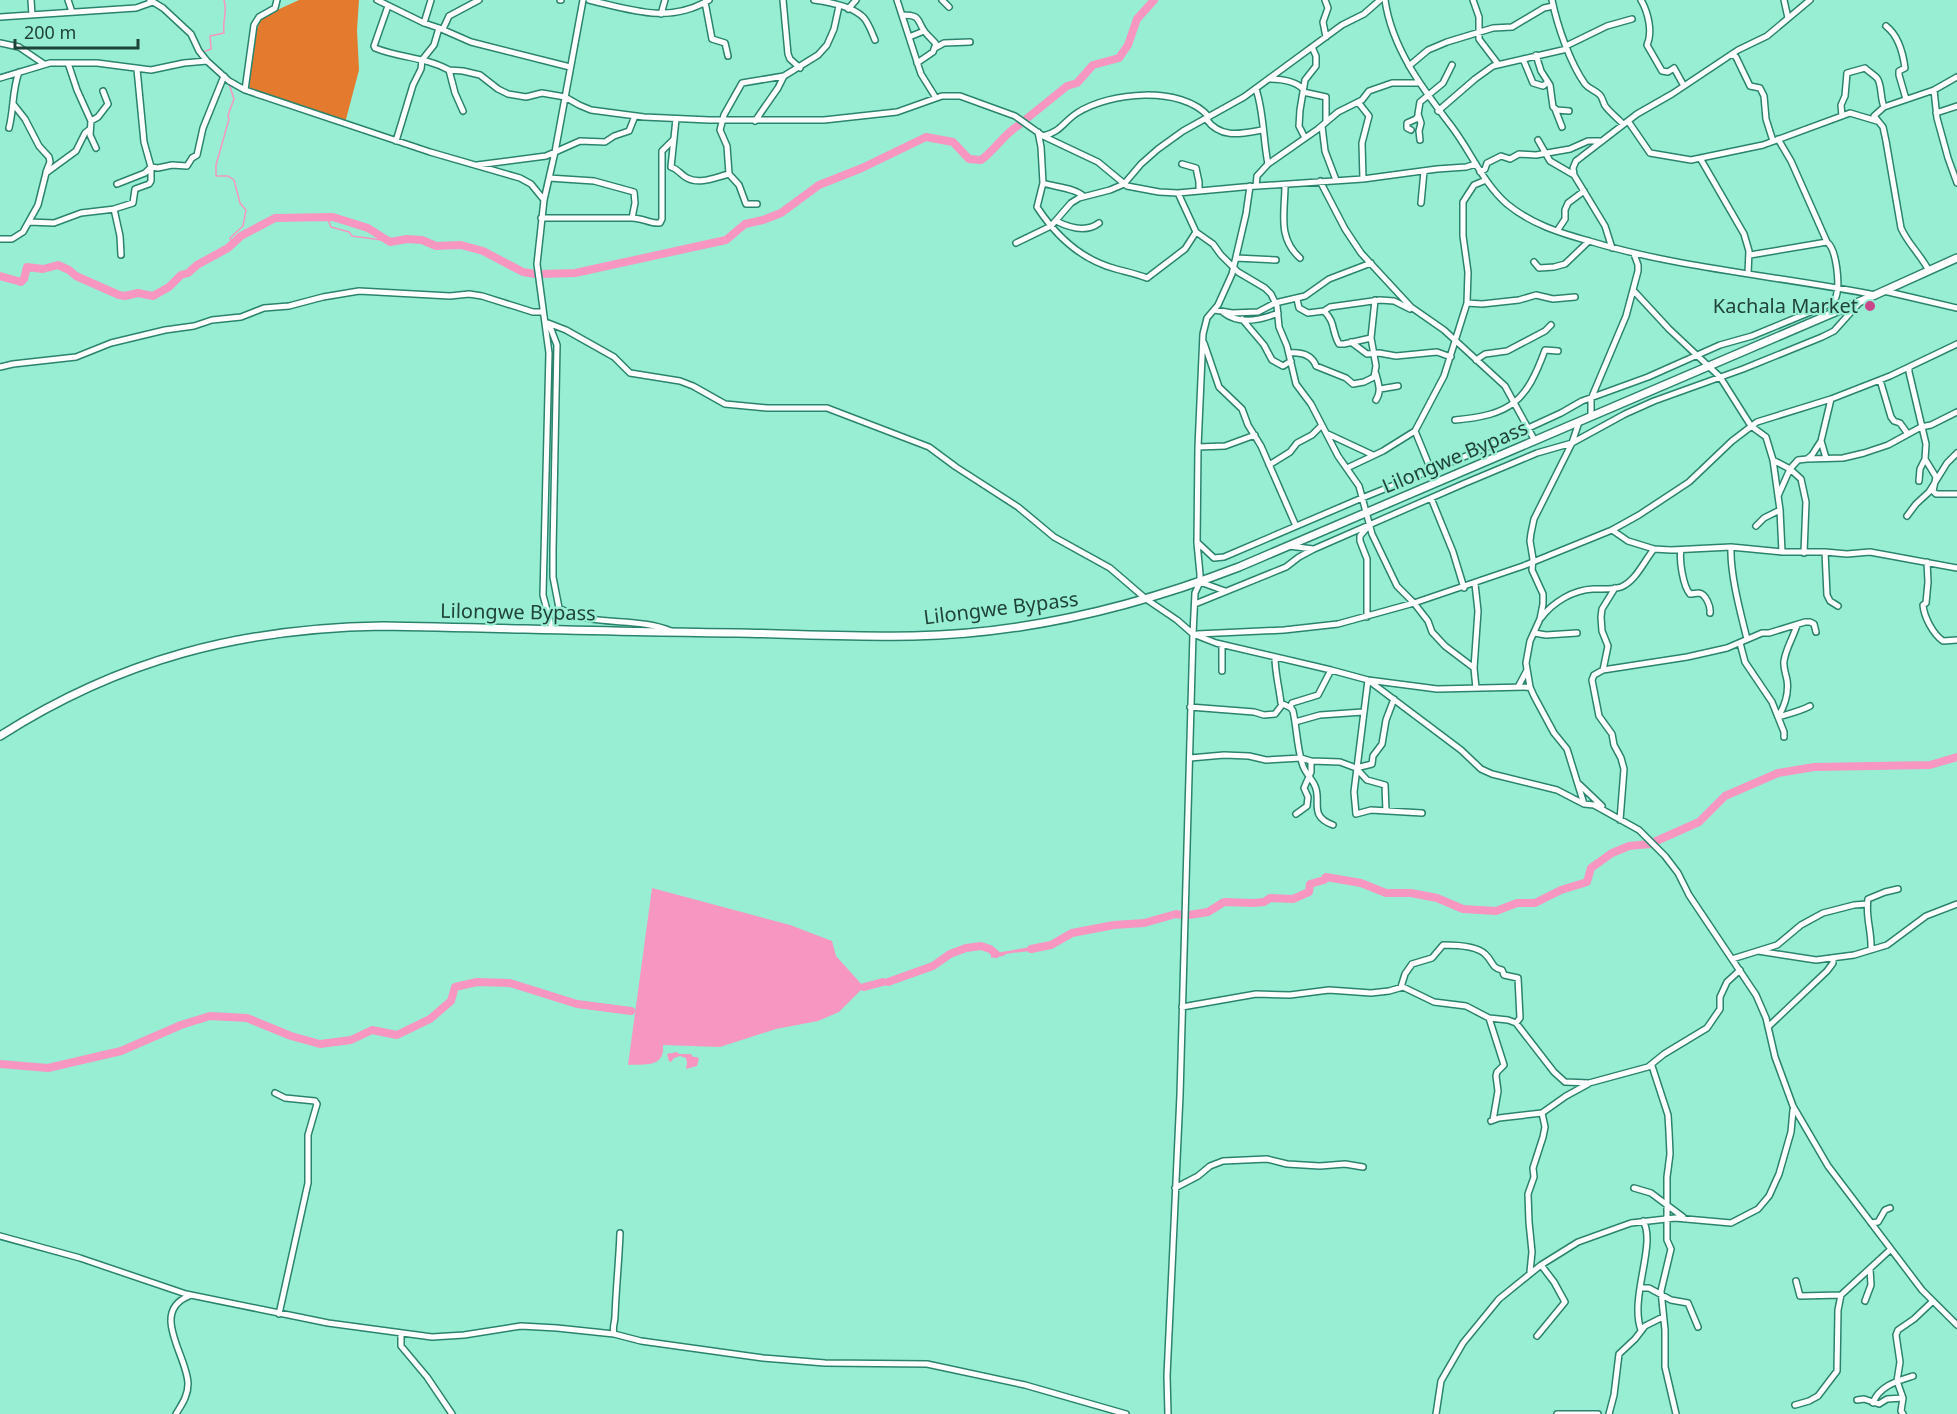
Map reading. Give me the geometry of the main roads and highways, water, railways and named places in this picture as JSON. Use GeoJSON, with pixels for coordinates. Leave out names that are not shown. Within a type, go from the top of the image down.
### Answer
{"type":"FeatureCollection","features":[{"type":"Feature","properties":{"kind":"main road","name":"Lilongwe Bypass"},"geometry":{"type":"LineString","coordinates":[[0,736],[25,720],[76,694],[126,672],[185,652],[237,639],[309,628],[346,626],[932,635],[1049,622],[1088,614],[1200,582],[1288,546],[1957,258]]}},
{"type":"Feature","properties":{"kind":"waterway"},"geometry":{"type":"LineString","coordinates":[[203,52],[211,49],[210,36],[224,33],[224,0]]}},
{"type":"Feature","properties":{"kind":"waterway"},"geometry":{"type":"LineString","coordinates":[[1025,120],[1067,86],[1077,83],[1093,65],[1119,58],[1128,45],[1137,19],[1154,0]]}},
{"type":"Feature","properties":{"kind":"waterway"},"geometry":{"type":"LineString","coordinates":[[229,84],[234,99],[216,165],[216,176],[228,176],[234,180],[240,203],[246,210],[243,226],[230,238],[232,245]]}},
{"type":"Feature","properties":{"kind":"waterway"},"geometry":{"type":"LineString","coordinates":[[540,274],[575,273],[726,240],[745,224],[781,213],[819,185],[862,168],[926,137],[953,142],[969,159],[981,160],[1019,125]]}},
{"type":"Feature","properties":{"kind":"waterway"},"geometry":{"type":"LineString","coordinates":[[0,276],[21,282],[27,267],[43,269],[58,265],[76,276],[119,295],[138,293],[153,296],[169,287],[181,275],[228,248],[241,236],[275,218],[333,217],[368,228],[390,242],[407,239],[422,240],[436,246],[461,245],[483,251],[523,272],[535,274]]}},
{"type":"Feature","properties":{"kind":"waterway"},"geometry":{"type":"LineString","coordinates":[[327,218],[331,227],[349,232],[352,236],[389,241]]}},
{"type":"Feature","properties":{"kind":"waterway"},"geometry":{"type":"LineString","coordinates":[[1654,842],[1699,822],[1725,796],[1778,773],[1814,767],[1930,765],[1957,757]]}},
{"type":"Feature","properties":{"kind":"waterway"},"geometry":{"type":"LineString","coordinates":[[1189,915],[1208,912],[1224,902],[1253,903],[1264,902],[1270,898],[1293,899],[1309,892],[1310,884],[1324,880],[1326,877],[1361,883],[1386,893],[1411,893],[1437,898],[1463,909],[1496,911],[1517,903],[1535,903],[1561,890],[1587,882],[1591,868],[1612,853],[1629,846],[1650,844]]}},
{"type":"Feature","properties":{"kind":"waterway"},"geometry":{"type":"LineString","coordinates":[[1031,949],[1051,945],[1072,933],[1114,925],[1144,923],[1176,914],[1182,915]]}},
{"type":"Feature","properties":{"kind":"waterway"},"geometry":{"type":"LineString","coordinates":[[888,982],[933,966],[950,954],[966,948],[981,946],[996,954]]}},
{"type":"Feature","properties":{"kind":"waterway"},"geometry":{"type":"LineString","coordinates":[[0,1064],[48,1068],[121,1051],[181,1025],[210,1016],[247,1018],[291,1036],[320,1044],[351,1040],[372,1030],[397,1035],[430,1019],[451,1001],[455,987],[477,982],[510,983],[577,1004],[631,1011]]}},
{"type":"Feature","properties":{"kind":"waterway"},"geometry":{"type":"LineString","coordinates":[[864,987],[883,982]]}},
{"type":"Feature","properties":{"kind":"place","name":"Kachala Market"},"geometry":{"type":"Point","coordinates":[1870,306]}}]}
